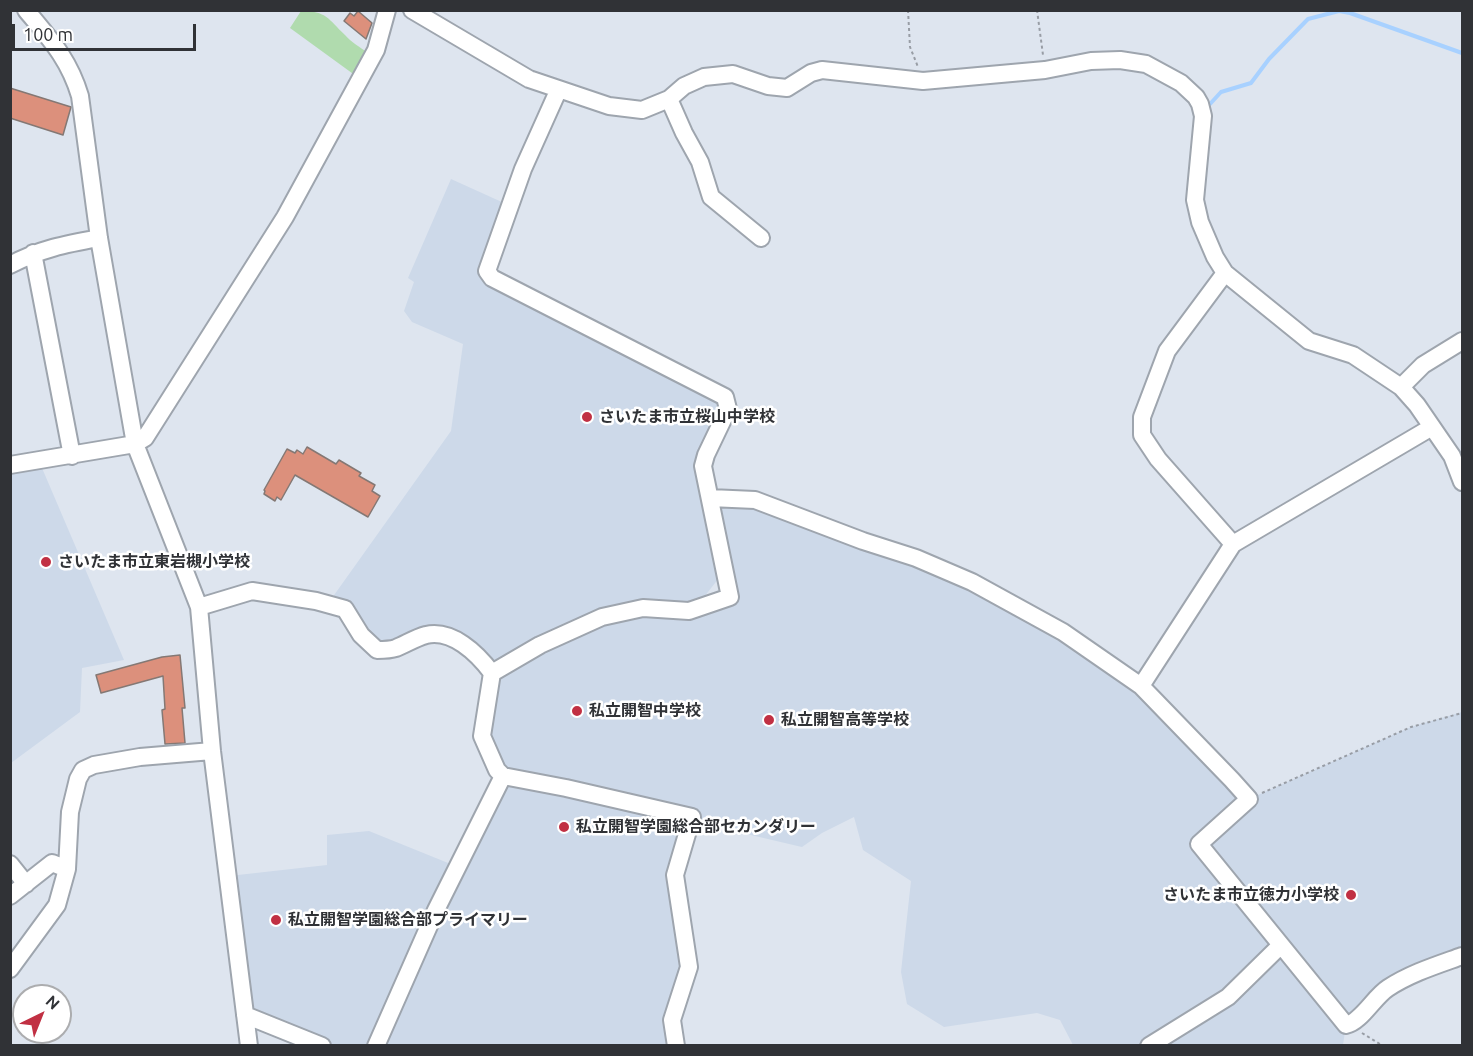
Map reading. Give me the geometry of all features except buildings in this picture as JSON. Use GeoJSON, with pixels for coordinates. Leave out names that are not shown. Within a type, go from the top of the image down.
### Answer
{"type":"FeatureCollection","features":[{"type":"Feature","properties":{"kind":"street"},"geometry":{"type":"LineString","coordinates":[[26,10],[60,52],[73,74],[80,96],[99,238],[135,444],[199,607],[212,751],[249,1046]]}},
{"type":"Feature","properties":{"kind":"street"},"geometry":{"type":"LineString","coordinates":[[10,465],[135,444],[145,438],[285,217],[376,50],[387,10]]}},
{"type":"Feature","properties":{"kind":"street"},"geometry":{"type":"LineString","coordinates":[[412,10],[529,79],[558,91],[609,106],[642,110],[669,99],[684,86],[704,77],[733,74],[768,86],[787,88],[811,73],[822,70],[923,81],[1045,70],[1091,62],[1120,60],[1146,64],[1181,83],[1200,104],[1203,116],[1195,200],[1200,222],[1215,257],[1225,273],[1309,340],[1353,356],[1401,387],[1417,405],[1452,456],[1462,482]]}},
{"type":"Feature","properties":{"kind":"street"},"geometry":{"type":"LineString","coordinates":[[492,672],[540,645],[602,617],[643,608],[689,611],[730,597],[703,466],[706,454],[728,410],[725,397],[492,278],[487,271],[523,169],[558,91]]}},
{"type":"Feature","properties":{"kind":"street"},"geometry":{"type":"LineString","coordinates":[[669,99],[700,162],[711,196],[761,238]]}},
{"type":"Feature","properties":{"kind":"street"},"geometry":{"type":"LineString","coordinates":[[10,265],[33,253],[99,238]]}},
{"type":"Feature","properties":{"kind":"street"},"geometry":{"type":"LineString","coordinates":[[33,253],[72,456]]}},
{"type":"Feature","properties":{"kind":"street"},"geometry":{"type":"LineString","coordinates":[[1225,273],[1167,351],[1142,417],[1142,435],[1158,459],[1233,544]]}},
{"type":"Feature","properties":{"kind":"street"},"geometry":{"type":"LineString","coordinates":[[1401,387],[1423,365],[1462,341]]}},
{"type":"Feature","properties":{"kind":"street"},"geometry":{"type":"LineString","coordinates":[[1141,686],[1233,544],[1432,427]]}},
{"type":"Feature","properties":{"kind":"street"},"geometry":{"type":"LineString","coordinates":[[710,498],[755,500],[863,541],[916,558],[972,582],[1063,632],[1141,686],[1249,799],[1199,844],[1346,1025],[1353,1024],[1369,1004],[1386,989],[1421,970],[1462,956]]}},
{"type":"Feature","properties":{"kind":"street"},"geometry":{"type":"LineString","coordinates":[[199,607],[252,591],[316,601],[345,609],[362,635],[377,651],[395,649],[428,634],[447,635],[481,658],[492,672],[482,736],[497,770],[503,776],[692,817],[675,875],[688,967],[672,1020],[676,1046]]}},
{"type":"Feature","properties":{"kind":"street"},"geometry":{"type":"LineString","coordinates":[[10,969],[57,905],[67,869],[70,812],[78,779],[83,770],[94,765],[141,757],[212,751]]}},
{"type":"Feature","properties":{"kind":"street"},"geometry":{"type":"LineString","coordinates":[[376,1046],[436,910],[503,776]]}},
{"type":"Feature","properties":{"kind":"street"},"geometry":{"type":"LineString","coordinates":[[10,896],[52,863],[67,869]]}},
{"type":"Feature","properties":{"kind":"street"},"geometry":{"type":"LineString","coordinates":[[10,864],[26,884]]}},
{"type":"Feature","properties":{"kind":"street"},"geometry":{"type":"LineString","coordinates":[[1149,1046],[1228,997],[1280,946]]}},
{"type":"Feature","properties":{"kind":"street"},"geometry":{"type":"LineString","coordinates":[[245,1015],[322,1046]]}},
{"type":"Feature","properties":{"kind":"path"},"geometry":{"type":"LineString","coordinates":[[908,10],[910,47],[923,81]]}},
{"type":"Feature","properties":{"kind":"path"},"geometry":{"type":"LineString","coordinates":[[1037,10],[1045,70]]}},
{"type":"Feature","properties":{"kind":"path"},"geometry":{"type":"LineString","coordinates":[[1249,799],[1411,727],[1462,713]]}},
{"type":"Feature","properties":{"kind":"path"},"geometry":{"type":"LineString","coordinates":[[1346,1025],[1383,1046]]}},
{"type":"Feature","properties":{"kind":"shaded area","name":"さいたま市立桜山中学校"},"geometry":{"type":"Polygon","coordinates":[[[451,179],[504,203],[479,274],[490,283],[723,399],[726,407],[696,464],[719,578],[704,597],[688,604],[636,603],[504,663],[482,656],[461,638],[385,648],[332,598],[451,431],[463,344],[412,322],[404,311],[414,282],[408,278],[451,179]]]}},
{"type":"Feature","properties":{"kind":"shaded area","name":"さいたま市立東岩槻小学校"},"geometry":{"type":"Polygon","coordinates":[[[39,461],[124,660],[82,668],[80,712],[11,763],[10,464],[39,461]]]}},
{"type":"Feature","properties":{"kind":"shaded area"},"geometry":{"type":"Polygon","coordinates":[[[710,498],[755,500],[972,582],[1141,686],[1249,799],[1411,727],[1462,712],[1462,957],[1388,987],[1346,1025],[1343,1045],[1073,1045],[1060,1020],[1037,1013],[944,1027],[907,1004],[901,972],[911,881],[863,850],[854,817],[822,833],[802,847],[751,835],[692,817],[681,848],[689,967],[676,1045],[322,1045],[245,1015],[229,876],[327,865],[327,835],[369,831],[458,867],[503,776],[482,736],[492,673],[602,617],[689,611],[730,597],[710,498]]]}},
{"type":"Feature","properties":{"kind":"green space"},"geometry":{"type":"Polygon","coordinates":[[[301,11],[322,14],[368,53],[356,76],[290,28],[301,11]]]}},
{"type":"Feature","properties":{"kind":"waterway"},"geometry":{"type":"LineString","coordinates":[[1210,104],[1221,92],[1251,83],[1269,59],[1308,19],[1339,11],[1462,53]]}},
{"type":"Feature","properties":{"kind":"place","name":"さいたま市立桜山中学校"},"geometry":{"type":"Point","coordinates":[587,417]}},
{"type":"Feature","properties":{"kind":"place","name":"さいたま市立東岩槻小学校"},"geometry":{"type":"Point","coordinates":[46,562]}},
{"type":"Feature","properties":{"kind":"place","name":"私立開智中学校"},"geometry":{"type":"Point","coordinates":[577,711]}},
{"type":"Feature","properties":{"kind":"place","name":"私立開智高等学校"},"geometry":{"type":"Point","coordinates":[769,720]}},
{"type":"Feature","properties":{"kind":"place","name":"私立開智学園総合部セカンダリー"},"geometry":{"type":"Point","coordinates":[564,827]}},
{"type":"Feature","properties":{"kind":"place","name":"さいたま市立徳力小学校"},"geometry":{"type":"Point","coordinates":[1351,895]}},
{"type":"Feature","properties":{"kind":"place","name":"私立開智学園総合部プライマリー"},"geometry":{"type":"Point","coordinates":[276,920]}}]}
